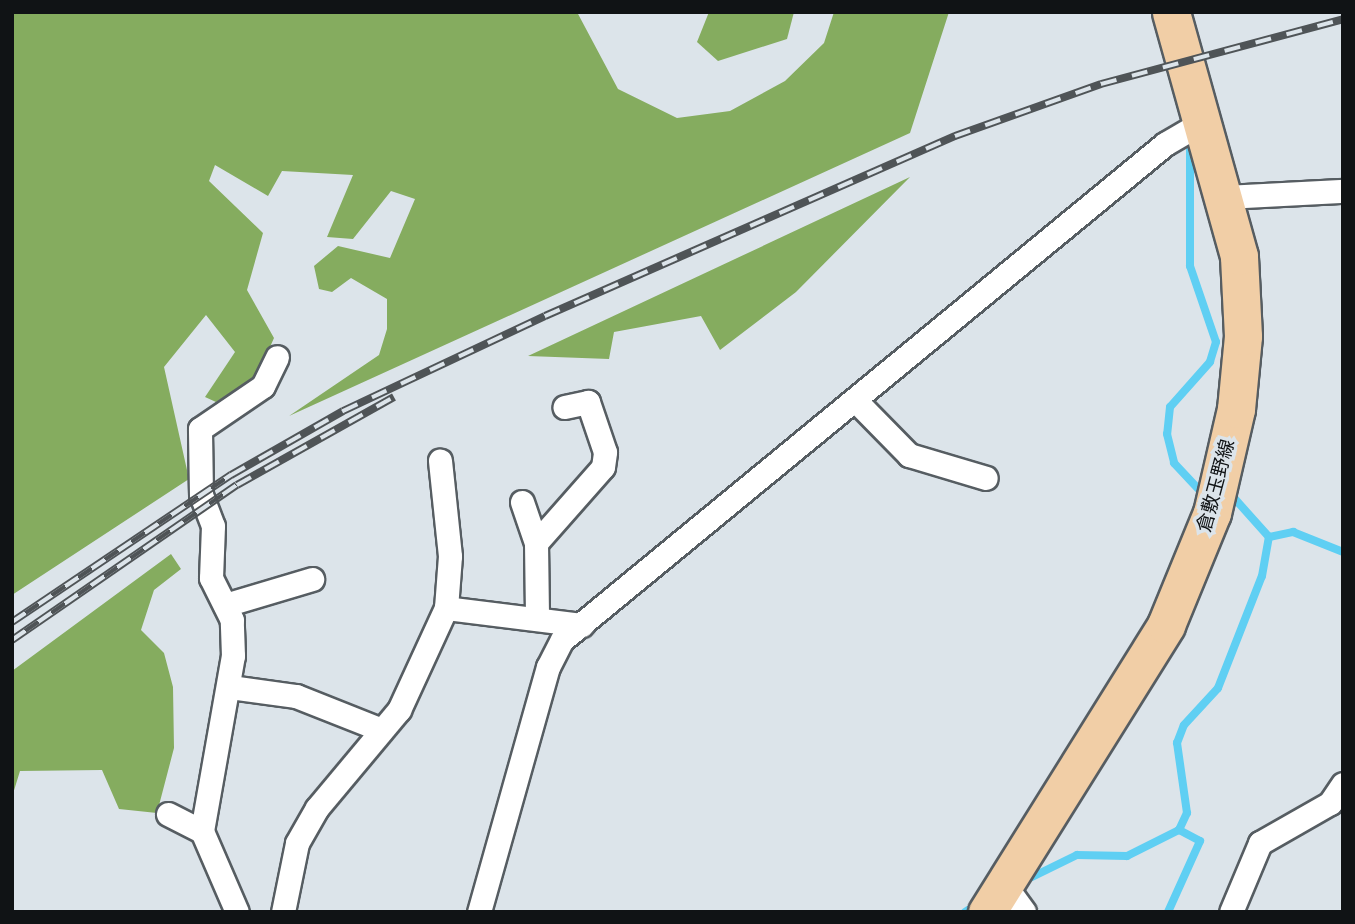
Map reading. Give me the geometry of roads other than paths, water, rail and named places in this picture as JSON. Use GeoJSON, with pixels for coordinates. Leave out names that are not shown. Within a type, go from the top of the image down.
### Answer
{"type":"FeatureCollection","features":[{"type":"Feature","properties":{"kind":"main road","name":"倉敷玉野線"},"geometry":{"type":"LineString","coordinates":[[1005,902],[1166,625],[1212,513],[1236,409],[1243,336],[1243,293],[1227,197],[1206,120],[1171,12]]}},
{"type":"Feature","properties":{"kind":"street"},"geometry":{"type":"LineString","coordinates":[[480,912],[548,667],[562,640],[856,401],[1165,144],[1206,120]]}},
{"type":"Feature","properties":{"kind":"street"},"geometry":{"type":"LineString","coordinates":[[1227,197],[1343,191]]}},
{"type":"Feature","properties":{"kind":"street"},"geometry":{"type":"LineString","coordinates":[[237,912],[202,831],[230,687],[232,620],[211,578],[214,526],[201,495],[200,429],[262,386],[277,357]]}},
{"type":"Feature","properties":{"kind":"street"},"geometry":{"type":"LineString","coordinates":[[856,401],[909,456],[986,478]]}},
{"type":"Feature","properties":{"kind":"street"},"geometry":{"type":"LineString","coordinates":[[536,543],[603,467],[605,452],[588,402],[565,407]]}},
{"type":"Feature","properties":{"kind":"street"},"geometry":{"type":"LineString","coordinates":[[283,912],[297,843],[317,808],[398,710],[446,608],[450,556],[440,461]]}},
{"type":"Feature","properties":{"kind":"street"},"geometry":{"type":"LineString","coordinates":[[522,502],[536,543],[537,618]]}},
{"type":"Feature","properties":{"kind":"street"},"geometry":{"type":"LineString","coordinates":[[225,605],[312,579]]}},
{"type":"Feature","properties":{"kind":"street"},"geometry":{"type":"LineString","coordinates":[[446,608],[582,625]]}},
{"type":"Feature","properties":{"kind":"street"},"geometry":{"type":"LineString","coordinates":[[230,687],[296,696],[382,730]]}},
{"type":"Feature","properties":{"kind":"street"},"geometry":{"type":"LineString","coordinates":[[1231,912],[1260,843],[1329,803],[1343,784]]}},
{"type":"Feature","properties":{"kind":"street"},"geometry":{"type":"LineString","coordinates":[[168,814],[202,831]]}},
{"type":"Feature","properties":{"kind":"waterway"},"geometry":{"type":"LineString","coordinates":[[1190,150],[1190,266],[1216,342],[1210,362],[1170,407],[1167,434],[1174,463],[1198,489]]}},
{"type":"Feature","properties":{"kind":"waterway"},"geometry":{"type":"LineString","coordinates":[[1235,499],[1269,537]]}},
{"type":"Feature","properties":{"kind":"waterway"},"geometry":{"type":"LineString","coordinates":[[1032,877],[1077,855],[1127,856],[1179,830],[1187,813],[1177,743],[1184,725],[1218,688],[1262,576],[1269,537],[1293,532],[1343,552]]}},
{"type":"Feature","properties":{"kind":"waterway"},"geometry":{"type":"LineString","coordinates":[[1168,912],[1200,841],[1179,830]]}},
{"type":"Feature","properties":{"kind":"railway"},"geometry":{"type":"LineString","coordinates":[[12,622],[231,475],[343,411],[545,316],[955,136],[1101,84],[1343,19]]}},
{"type":"Feature","properties":{"kind":"railway"},"geometry":{"type":"LineString","coordinates":[[12,640],[237,485],[394,397]]}}]}
